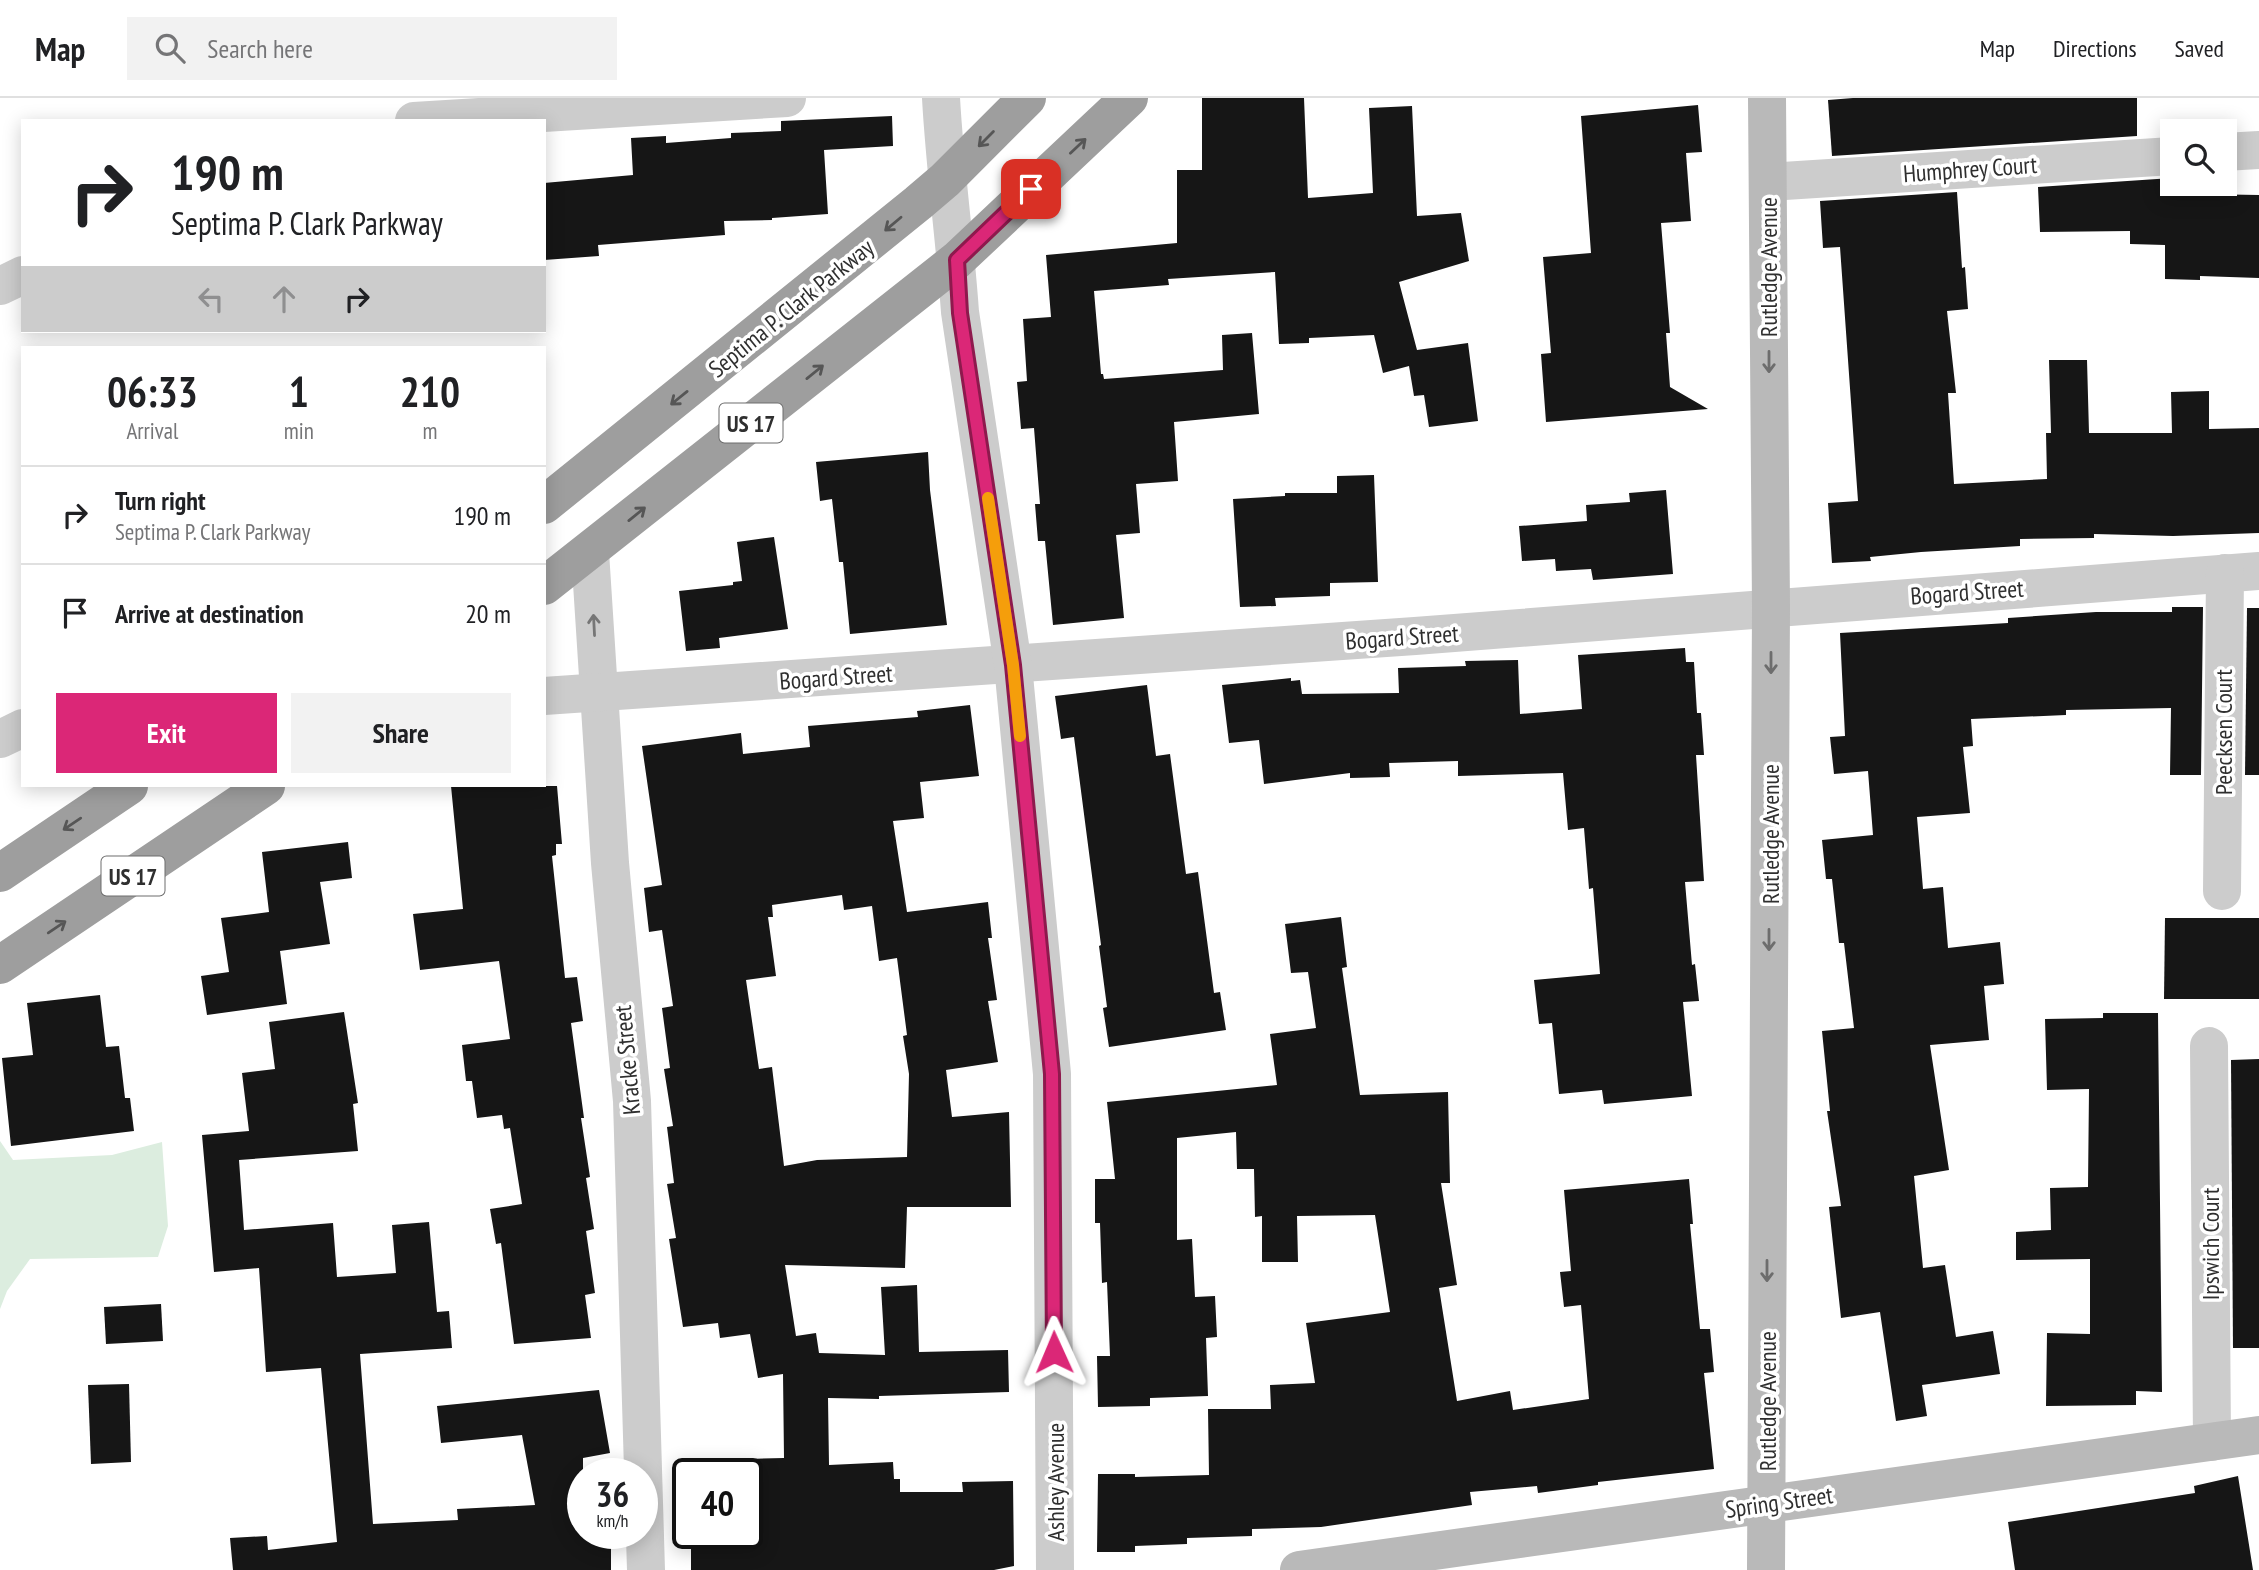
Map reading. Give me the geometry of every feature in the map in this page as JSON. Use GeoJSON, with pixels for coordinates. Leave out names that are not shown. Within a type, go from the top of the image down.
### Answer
{"type":"FeatureCollection","features":[{"type":"Feature","properties":{"kind":"highway","name":"Septima P. Clark Parkway"},"geometry":{"type":"LineString","coordinates":[[546,504],[945,180],[1027,98]]}},
{"type":"Feature","properties":{"kind":"highway","name":"US 17"},"geometry":{"type":"LineString","coordinates":[[546,585],[957,260],[1129,98]]}},
{"type":"Feature","properties":{"kind":"highway"},"geometry":{"type":"LineString","coordinates":[[0,873],[128,787]]}},
{"type":"Feature","properties":{"kind":"highway","name":"US 17"},"geometry":{"type":"LineString","coordinates":[[0,965],[265,787]]}},
{"type":"Feature","properties":{"kind":"main road","name":"Rutledge Avenue"},"geometry":{"type":"LineString","coordinates":[[1766,1570],[1771,607],[1768,98]]}},
{"type":"Feature","properties":{"kind":"main road","name":"Spring Street"},"geometry":{"type":"LineString","coordinates":[[1299,1570],[2259,1435]]}},
{"type":"Feature","properties":{"kind":"street"},"geometry":{"type":"LineString","coordinates":[[446,119],[787,98]]}},
{"type":"Feature","properties":{"kind":"street","name":"Ashley Avenue"},"geometry":{"type":"LineString","coordinates":[[941,98],[945,180],[957,260],[960,313],[1013,665],[1052,1074],[1055,1570]]}},
{"type":"Feature","properties":{"kind":"street"},"geometry":{"type":"LineString","coordinates":[[2237,151],[2259,150]]}},
{"type":"Feature","properties":{"kind":"street","name":"Humphrey Court"},"geometry":{"type":"LineString","coordinates":[[1768,182],[2160,157]]}},
{"type":"Feature","properties":{"kind":"street"},"geometry":{"type":"LineString","coordinates":[[0,286],[21,276]]}},
{"type":"Feature","properties":{"kind":"street","name":"Kracke Street"},"geometry":{"type":"LineString","coordinates":[[590,552],[598,693],[632,1101],[646,1570]]}},
{"type":"Feature","properties":{"kind":"street","name":"Bogard Street"},"geometry":{"type":"LineString","coordinates":[[546,696],[1013,665],[2242,572]]}},
{"type":"Feature","properties":{"kind":"street","name":"Peecksen Court"},"geometry":{"type":"LineString","coordinates":[[2222,891],[2242,572]]}},
{"type":"Feature","properties":{"kind":"street"},"geometry":{"type":"LineString","coordinates":[[0,739],[21,729]]}},
{"type":"Feature","properties":{"kind":"street","name":"Ipswich Court"},"geometry":{"type":"LineString","coordinates":[[2209,1046],[2212,1442]]}},
{"type":"Feature","properties":{"kind":"green space"},"geometry":{"type":"Polygon","coordinates":[[[0,1141],[13,1160],[112,1155],[162,1142],[168,1226],[158,1257],[30,1259],[7,1291],[0,1309],[0,1141]]]}},
{"type":"Feature","properties":{"kind":"building"},"geometry":{"type":"Polygon","coordinates":[[[1202,98],[1304,98],[1308,198],[1373,193],[1369,108],[1412,106],[1417,216],[1461,213],[1469,261],[1399,282],[1417,350],[1468,343],[1478,421],[1429,427],[1424,395],[1414,396],[1409,366],[1383,373],[1374,335],[1309,338],[1309,343],[1279,344],[1275,272],[1168,279],[1169,285],[1094,291],[1101,374],[1104,379],[1223,370],[1222,335],[1252,333],[1259,414],[1174,422],[1178,481],[1136,484],[1140,533],[1116,535],[1124,618],[1053,625],[1045,541],[1038,541],[1035,504],[1040,504],[1034,428],[1021,429],[1017,382],[1027,381],[1023,319],[1051,317],[1046,255],[1177,243],[1177,170],[1202,170],[1202,98]]]}},
{"type":"Feature","properties":{"kind":"building"},"geometry":{"type":"Polygon","coordinates":[[[2137,98],[2137,136],[1832,156],[1828,100],[2137,98]]]}},
{"type":"Feature","properties":{"kind":"building"},"geometry":{"type":"Polygon","coordinates":[[[1698,105],[1702,152],[1686,153],[1691,221],[1661,223],[1670,333],[1666,333],[1670,387],[1708,409],[1546,422],[1541,354],[1551,353],[1543,257],[1591,253],[1581,116],[1698,105]]]}},
{"type":"Feature","properties":{"kind":"building"},"geometry":{"type":"Polygon","coordinates":[[[892,116],[893,146],[824,150],[828,214],[772,220],[724,221],[725,235],[598,245],[599,256],[546,260],[546,183],[633,175],[631,138],[666,136],[666,143],[731,138],[731,133],[781,131],[781,121],[892,116]]]}},
{"type":"Feature","properties":{"kind":"building"},"geometry":{"type":"Polygon","coordinates":[[[2160,179],[2160,196],[2259,195],[2259,278],[2200,276],[2200,280],[2165,279],[2165,245],[2130,244],[2130,231],[2040,232],[2038,187],[2160,179]]]}},
{"type":"Feature","properties":{"kind":"building"},"geometry":{"type":"Polygon","coordinates":[[[1957,192],[1962,268],[1965,267],[1968,309],[1947,311],[1956,393],[1948,393],[1954,484],[2047,479],[2046,433],[2051,433],[2049,360],[2087,360],[2089,433],[2172,433],[2171,392],[2209,391],[2209,429],[2259,428],[2259,533],[2173,536],[2094,534],[2094,538],[2020,539],[2020,546],[1921,552],[1870,557],[1871,561],[1832,563],[1828,503],[1858,501],[1840,247],[1823,248],[1820,201],[1957,192]]]}},
{"type":"Feature","properties":{"kind":"building"},"geometry":{"type":"Polygon","coordinates":[[[928,452],[930,490],[947,625],[850,634],[843,562],[839,562],[832,499],[820,501],[816,462],[928,452]]]}},
{"type":"Feature","properties":{"kind":"building"},"geometry":{"type":"Polygon","coordinates":[[[1374,475],[1378,582],[1330,583],[1330,596],[1275,598],[1276,606],[1240,607],[1233,499],[1285,496],[1285,493],[1337,493],[1337,476],[1374,475]]]}},
{"type":"Feature","properties":{"kind":"building"},"geometry":{"type":"Polygon","coordinates":[[[1666,490],[1673,574],[1593,580],[1591,569],[1556,571],[1555,559],[1522,561],[1519,526],[1587,521],[1586,505],[1630,502],[1629,493],[1666,490]]]}},
{"type":"Feature","properties":{"kind":"building"},"geometry":{"type":"Polygon","coordinates":[[[774,537],[788,629],[719,638],[720,648],[686,651],[679,591],[733,585],[733,582],[742,581],[737,542],[774,537]]]}},
{"type":"Feature","properties":{"kind":"building"},"geometry":{"type":"Polygon","coordinates":[[[2172,607],[2203,607],[2201,775],[2170,775],[2171,708],[2066,710],[2066,715],[1971,719],[1973,746],[1963,747],[1970,813],[1917,817],[1923,889],[1943,887],[1948,948],[2000,942],[2004,984],[1984,986],[1989,1040],[1930,1045],[1949,1170],[1914,1176],[1923,1268],[1945,1265],[1956,1337],[1993,1331],[2000,1374],[1922,1385],[1927,1416],[1896,1421],[1880,1312],[1841,1318],[1829,1207],[1841,1206],[1827,1111],[1830,1111],[1822,1031],[1854,1028],[1844,943],[1839,943],[1832,879],[1826,879],[1822,840],[1873,835],[1868,771],[1834,774],[1830,737],[1845,736],[1840,633],[2008,623],[2008,618],[2096,612],[2172,612],[2172,607]]]}},
{"type":"Feature","properties":{"kind":"building"},"geometry":{"type":"Polygon","coordinates":[[[2247,608],[2259,608],[2259,775],[2245,775],[2247,608]]]}},
{"type":"Feature","properties":{"kind":"building"},"geometry":{"type":"Polygon","coordinates":[[[1685,648],[1686,662],[1694,662],[1697,713],[1701,713],[1704,755],[1696,755],[1704,881],[1685,882],[1692,965],[1695,964],[1699,1001],[1683,1002],[1692,1096],[1604,1104],[1602,1090],[1559,1094],[1552,1023],[1539,1024],[1534,980],[1600,974],[1593,888],[1589,889],[1584,828],[1568,830],[1563,773],[1458,776],[1458,761],[1389,763],[1390,777],[1350,778],[1350,773],[1264,784],[1259,740],[1229,743],[1222,685],[1291,678],[1291,681],[1300,680],[1302,694],[1399,693],[1398,668],[1466,666],[1465,661],[1518,660],[1520,714],[1582,709],[1578,655],[1685,648]]]}},
{"type":"Feature","properties":{"kind":"building"},"geometry":{"type":"Polygon","coordinates":[[[1147,685],[1156,756],[1170,754],[1186,874],[1198,872],[1214,993],[1220,992],[1226,1030],[1109,1047],[1103,1008],[1107,1007],[1101,945],[1074,737],[1061,739],[1055,696],[1147,685]]]}},
{"type":"Feature","properties":{"kind":"building"},"geometry":{"type":"Polygon","coordinates":[[[970,705],[979,776],[920,782],[924,818],[893,821],[907,912],[988,902],[992,938],[988,938],[997,1000],[988,1001],[998,1062],[946,1070],[952,1117],[1009,1112],[1011,1207],[907,1207],[905,1268],[785,1265],[796,1336],[816,1333],[819,1353],[885,1355],[881,1287],[917,1285],[919,1352],[1008,1350],[1009,1392],[879,1396],[879,1399],[828,1398],[829,1465],[893,1462],[894,1479],[900,1479],[900,1492],[963,1492],[962,1482],[1013,1481],[1014,1566],[994,1570],[691,1570],[691,1549],[763,1549],[763,1459],[784,1458],[783,1374],[758,1378],[750,1334],[720,1338],[718,1323],[683,1327],[669,1239],[676,1238],[667,1184],[674,1183],[667,1127],[673,1126],[664,1069],[670,1068],[662,1008],[673,1006],[662,930],[649,932],[644,888],[662,885],[642,746],[741,733],[743,754],[810,747],[808,726],[918,717],[917,711],[970,705]],[[842,895],[772,905],[773,917],[768,917],[776,976],[746,980],[759,1069],[772,1067],[784,1166],[817,1160],[907,1157],[909,1074],[897,958],[879,961],[872,906],[844,910],[842,895]]]}},
{"type":"Feature","properties":{"kind":"building"},"geometry":{"type":"Polygon","coordinates":[[[557,786],[562,844],[556,844],[556,855],[552,856],[565,978],[577,977],[583,1021],[571,1023],[584,1118],[581,1118],[590,1177],[586,1178],[594,1229],[586,1231],[595,1293],[585,1295],[591,1338],[514,1344],[501,1243],[496,1244],[490,1209],[522,1204],[510,1128],[504,1129],[502,1115],[477,1118],[472,1081],[466,1081],[462,1045],[510,1039],[499,961],[420,970],[413,914],[463,909],[451,787],[557,786]]]}},
{"type":"Feature","properties":{"kind":"building"},"geometry":{"type":"Polygon","coordinates":[[[348,842],[352,878],[320,882],[330,944],[280,951],[287,1004],[207,1015],[201,976],[229,972],[221,918],[269,912],[262,852],[348,842]]]}},
{"type":"Feature","properties":{"kind":"building"},"geometry":{"type":"Polygon","coordinates":[[[1341,917],[1347,967],[1342,968],[1360,1095],[1448,1092],[1450,1183],[1441,1183],[1457,1285],[1439,1288],[1457,1401],[1510,1391],[1513,1410],[1589,1399],[1581,1305],[1564,1307],[1560,1272],[1571,1271],[1564,1190],[1689,1179],[1693,1224],[1690,1224],[1700,1329],[1710,1329],[1714,1372],[1704,1373],[1714,1469],[1598,1482],[1598,1485],[1538,1493],[1537,1486],[1470,1492],[1472,1505],[1321,1527],[1252,1529],[1252,1536],[1187,1538],[1187,1544],[1135,1546],[1135,1552],[1097,1552],[1098,1474],[1135,1474],[1135,1477],[1209,1475],[1208,1409],[1271,1409],[1270,1385],[1315,1383],[1306,1323],[1390,1312],[1375,1215],[1297,1216],[1298,1262],[1262,1262],[1262,1216],[1255,1217],[1254,1169],[1237,1169],[1236,1132],[1177,1138],[1177,1240],[1192,1239],[1195,1297],[1215,1296],[1217,1337],[1206,1338],[1208,1396],[1150,1398],[1150,1406],[1098,1407],[1097,1356],[1110,1356],[1107,1282],[1102,1283],[1100,1223],[1095,1223],[1095,1179],[1115,1179],[1107,1102],[1277,1085],[1270,1034],[1316,1028],[1308,972],[1291,973],[1285,924],[1341,917]]]}},
{"type":"Feature","properties":{"kind":"building"},"geometry":{"type":"Polygon","coordinates":[[[2165,918],[2259,918],[2259,999],[2164,999],[2165,918]]]}},
{"type":"Feature","properties":{"kind":"building"},"geometry":{"type":"Polygon","coordinates":[[[100,995],[106,1047],[119,1046],[125,1098],[130,1098],[134,1131],[11,1146],[2,1058],[33,1055],[27,1003],[100,995]]]}},
{"type":"Feature","properties":{"kind":"building"},"geometry":{"type":"Polygon","coordinates":[[[344,1012],[358,1103],[353,1104],[358,1151],[239,1160],[244,1230],[333,1223],[337,1277],[396,1273],[392,1225],[429,1222],[437,1312],[449,1311],[452,1348],[360,1354],[373,1524],[458,1520],[457,1509],[535,1505],[522,1435],[441,1443],[437,1406],[599,1390],[610,1453],[567,1458],[567,1549],[611,1549],[611,1570],[233,1570],[230,1538],[267,1536],[268,1550],[337,1542],[321,1368],[266,1372],[259,1268],[214,1272],[202,1135],[249,1131],[242,1073],[275,1069],[269,1022],[344,1012]]]}},
{"type":"Feature","properties":{"kind":"building"},"geometry":{"type":"Polygon","coordinates":[[[2103,1013],[2158,1013],[2162,1392],[2136,1391],[2136,1405],[2046,1406],[2047,1333],[2090,1334],[2090,1259],[2016,1260],[2016,1232],[2051,1230],[2050,1188],[2088,1187],[2089,1089],[2047,1090],[2045,1019],[2103,1018],[2103,1013]]]}},
{"type":"Feature","properties":{"kind":"building"},"geometry":{"type":"Polygon","coordinates":[[[2259,1059],[2259,1348],[2233,1348],[2231,1060],[2259,1059]]]}},
{"type":"Feature","properties":{"kind":"building"},"geometry":{"type":"Polygon","coordinates":[[[161,1304],[163,1341],[106,1344],[104,1307],[161,1304]]]}},
{"type":"Feature","properties":{"kind":"building"},"geometry":{"type":"Polygon","coordinates":[[[129,1384],[131,1462],[91,1464],[88,1385],[129,1384]]]}},
{"type":"Feature","properties":{"kind":"building"},"geometry":{"type":"Polygon","coordinates":[[[2238,1476],[2253,1570],[2015,1570],[2008,1522],[2195,1493],[2194,1486],[2238,1476]]]}},
{"type":"Feature","properties":{"kind":"slow traffic"},"geometry":{"type":"LineString","coordinates":[[988,498],[1013,665],[1020,736]]}},
{"type":"Feature","properties":{"kind":"route"},"geometry":{"type":"LineString","coordinates":[[1031,189],[957,260],[960,313],[1013,665],[1052,1074],[1054,1352]]}}]}
